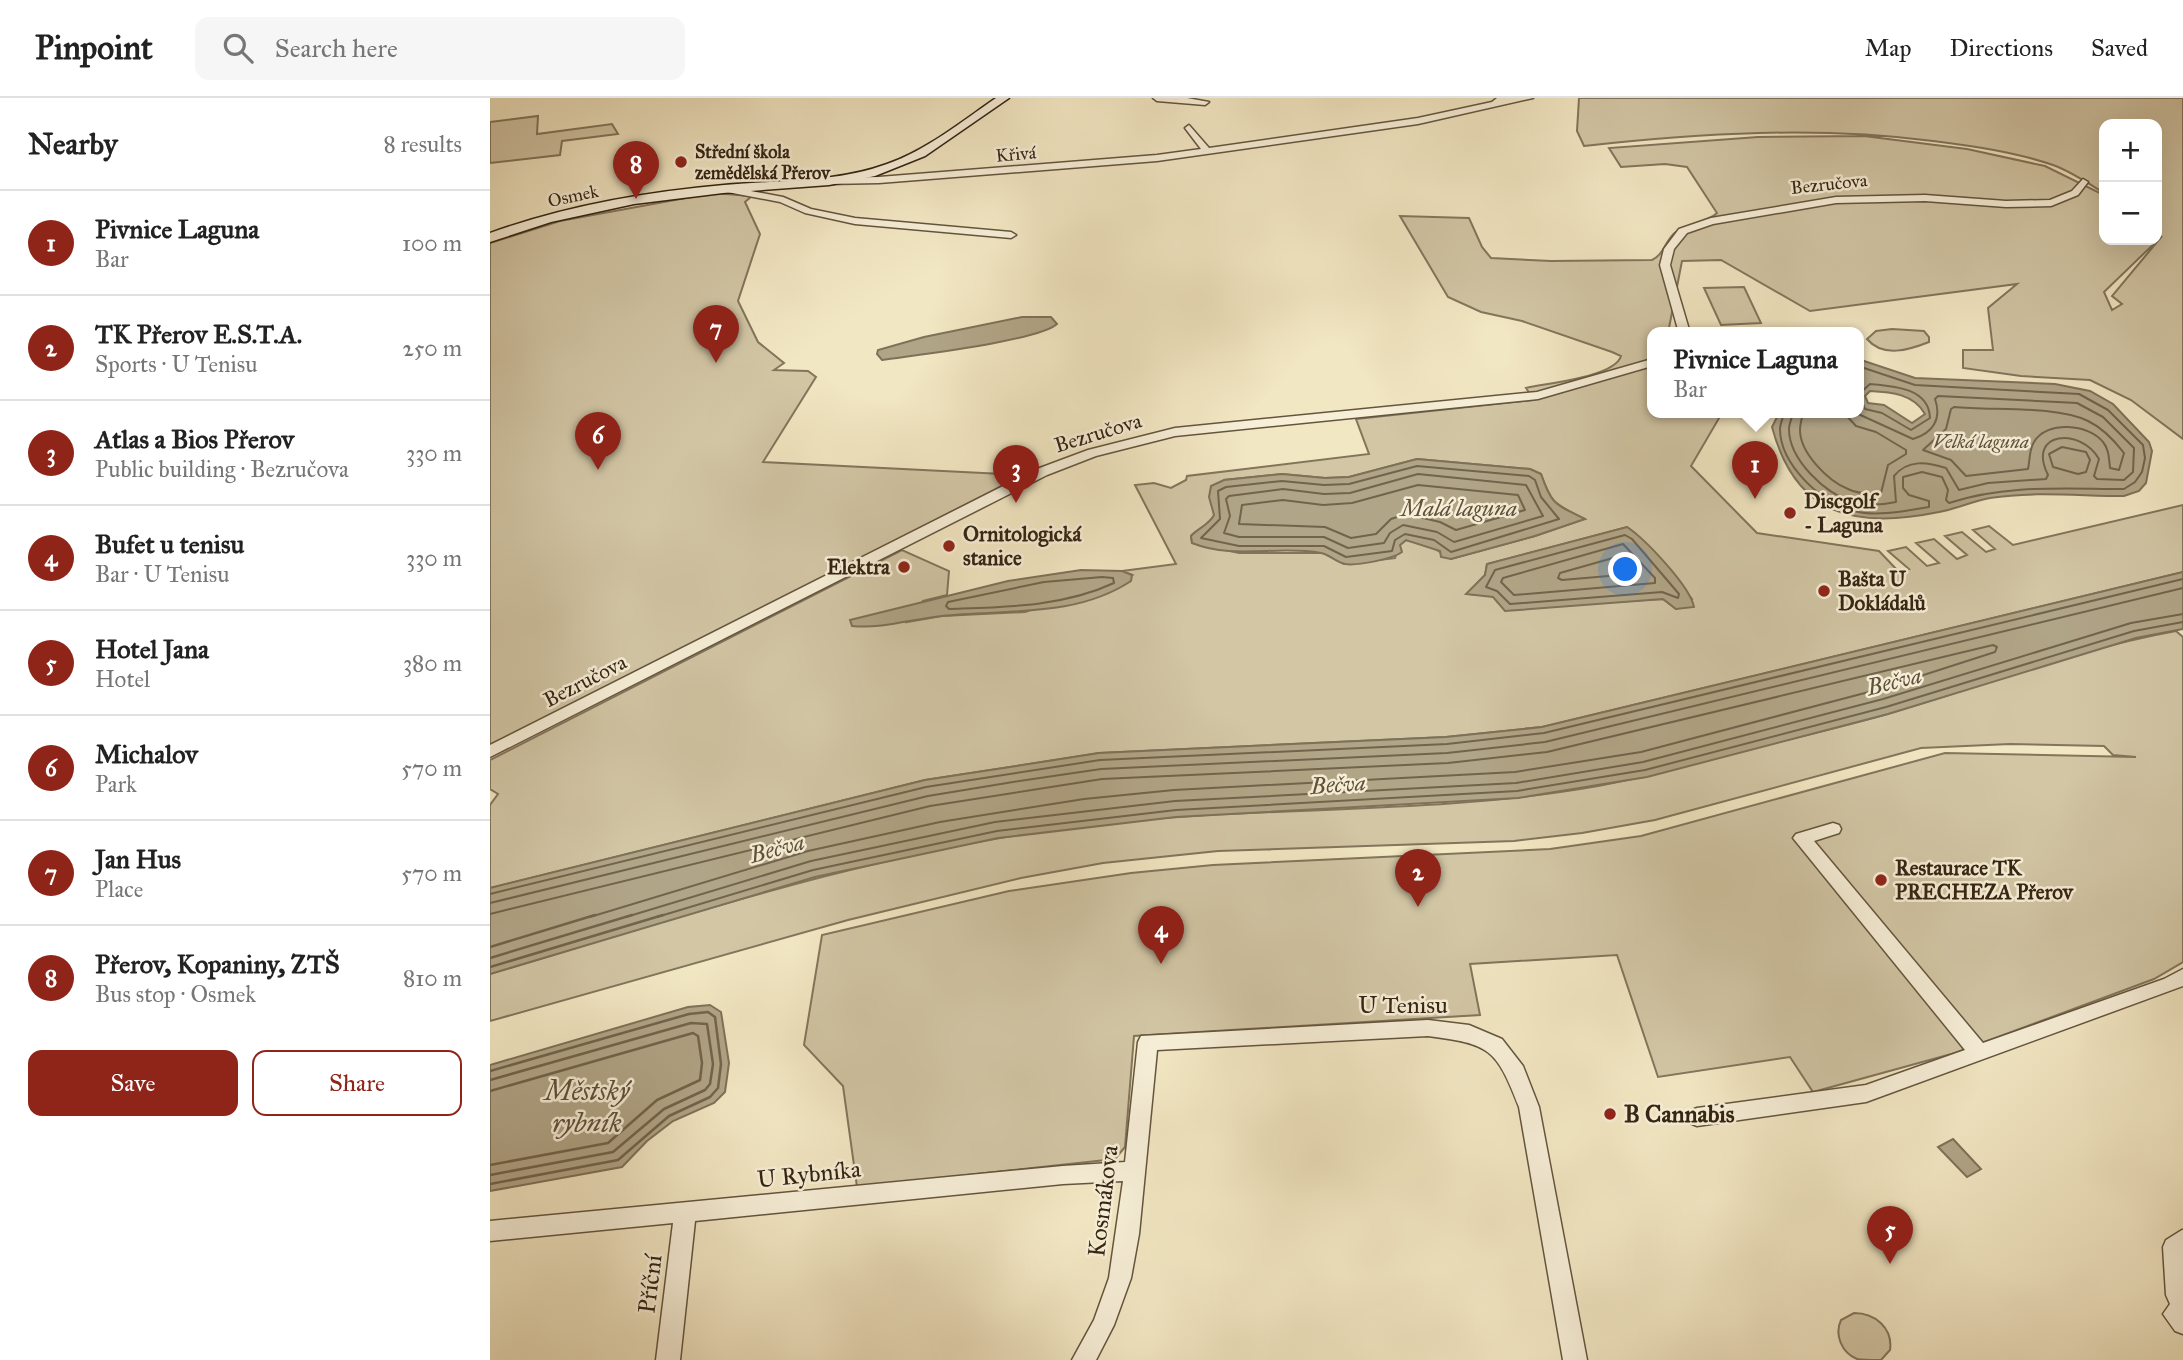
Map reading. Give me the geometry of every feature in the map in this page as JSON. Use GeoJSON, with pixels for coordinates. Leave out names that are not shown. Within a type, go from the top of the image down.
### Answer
{"type":"FeatureCollection","features":[{"type":"Feature","properties":{"kind":"street","name":"Osmek"},"geometry":{"type":"LineString","coordinates":[[490,238],[535,223],[578,213],[725,189],[876,176],[920,154],[1003,98]]}},
{"type":"Feature","properties":{"kind":"street"},"geometry":{"type":"LineString","coordinates":[[1157,98],[1205,102]]}},
{"type":"Feature","properties":{"kind":"street","name":"Křivá"},"geometry":{"type":"LineString","coordinates":[[876,176],[1157,158],[1418,121],[1498,101],[1529,98]]}},
{"type":"Feature","properties":{"kind":"street"},"geometry":{"type":"LineString","coordinates":[[1189,128],[1207,150]]}},
{"type":"Feature","properties":{"kind":"street","name":"Bezručova"},"geometry":{"type":"LineString","coordinates":[[1683,327],[1665,265],[1669,249],[1683,231],[1711,221],[1836,200],[1925,198],[2006,204],[2051,203],[2075,193],[2083,182]]}},
{"type":"Feature","properties":{"kind":"street"},"geometry":{"type":"LineString","coordinates":[[725,189],[783,200],[808,211],[855,221],[1011,235]]}},
{"type":"Feature","properties":{"kind":"street","name":"Bezručova"},"geometry":{"type":"LineString","coordinates":[[490,752],[1042,472],[1092,453],[1175,432],[1538,395],[1647,363]]}},
{"type":"Feature","properties":{"kind":"street"},"geometry":{"type":"LineString","coordinates":[[1833,829],[1802,838],[1979,1054]]}},
{"type":"Feature","properties":{"kind":"street"},"geometry":{"type":"LineString","coordinates":[[1697,1117],[1857,1095],[2171,984],[2183,976]]}},
{"type":"Feature","properties":{"kind":"street","name":"U Tenisu"},"geometry":{"type":"LineString","coordinates":[[1149,1042],[1428,1028],[1469,1032],[1495,1045],[1513,1066],[1529,1107],[1575,1360]]}},
{"type":"Feature","properties":{"kind":"street","name":"Kosmákova"},"geometry":{"type":"LineString","coordinates":[[1084,1360],[1103,1325],[1120,1278],[1128,1234],[1149,1042]]}},
{"type":"Feature","properties":{"kind":"street","name":"U Rybníka"},"geometry":{"type":"LineString","coordinates":[[490,1231],[1063,1175],[1133,1171]]}},
{"type":"Feature","properties":{"kind":"street","name":"Příční"},"geometry":{"type":"LineString","coordinates":[[668,1360],[685,1213]]}},
{"type":"Feature","properties":{"kind":"street"},"geometry":{"type":"LineString","coordinates":[[2182,1240],[2174,1247],[2177,1295],[2183,1301]]}},
{"type":"Feature","properties":{"kind":"street"},"geometry":{"type":"LineString","coordinates":[[2183,1308],[2174,1314],[2183,1323]]}},
{"type":"Feature","properties":{"kind":"shaded area"},"geometry":{"type":"Polygon","coordinates":[[[1579,98],[2183,98],[2183,439],[2131,400],[2090,380],[2021,376],[1963,368],[1963,350],[1993,350],[1988,308],[2017,284],[1810,311],[1721,260],[1682,261],[1669,327],[1647,327],[1647,418],[1719,418],[1691,466],[1757,533],[1879,551],[1899,572],[1909,569],[1888,551],[1906,547],[1927,566],[1939,563],[1916,543],[1934,539],[1957,559],[1967,555],[1945,536],[1962,532],[1986,552],[1995,549],[1973,530],[1989,526],[2013,545],[2183,505],[2183,572],[1542,727],[1446,737],[1099,753],[925,780],[490,888],[490,805],[498,794],[490,789],[490,760],[902,550],[949,571],[947,595],[923,601],[907,622],[942,616],[1025,612],[1132,575],[1122,571],[1176,564],[1135,485],[1154,483],[1171,488],[1186,480],[1187,476],[1369,454],[1356,419],[1534,400],[1526,388],[1594,374],[1616,363],[1621,356],[1522,321],[1481,312],[1448,297],[1400,216],[1469,218],[1482,247],[1491,258],[1551,261],[1652,260],[1660,254],[1677,231],[1717,213],[1687,167],[1665,164],[1621,167],[1609,148],[1758,137],[1864,136],[1967,149],[2045,166],[2099,193],[2099,245],[2153,245],[2104,292],[2112,310],[2122,304],[2112,296],[2154,245],[2162,245],[2162,119],[2099,119],[2099,190],[2066,170],[2039,160],[1933,141],[1889,136],[1802,133],[1671,138],[1584,146],[1577,131],[1579,98]],[[1417,459],[1349,477],[1282,474],[1224,480],[1214,517],[1191,536],[1192,543],[1239,553],[1323,553],[1344,564],[1395,558],[1400,545],[1406,540],[1432,547],[1451,559],[1535,536],[1584,519],[1556,503],[1541,474],[1530,469],[1417,459]],[[1627,527],[1487,564],[1485,575],[1467,594],[1595,603],[1663,599],[1676,609],[1692,599],[1627,527]]]}},
{"type":"Feature","properties":{"kind":"shaded area"},"geometry":{"type":"Polygon","coordinates":[[[538,116],[537,134],[612,124],[618,134],[562,141],[560,155],[490,163],[490,122],[538,116]]]}},
{"type":"Feature","properties":{"kind":"shaded area"},"geometry":{"type":"Polygon","coordinates":[[[713,193],[752,196],[745,202],[760,234],[738,301],[758,342],[784,363],[774,370],[808,371],[816,377],[763,462],[1023,475],[490,748],[490,243],[560,221],[713,193]]]}},
{"type":"Feature","properties":{"kind":"shaded area"},"geometry":{"type":"Polygon","coordinates":[[[1744,287],[1761,323],[1721,325],[1704,288],[1744,287]]]}},
{"type":"Feature","properties":{"kind":"shaded area"},"geometry":{"type":"Polygon","coordinates":[[[1876,331],[1924,331],[1929,342],[1896,351],[1881,349],[1867,339],[1876,331]]]}},
{"type":"Feature","properties":{"kind":"shaded area"},"geometry":{"type":"Polygon","coordinates":[[[2176,631],[2183,637],[2183,962],[2154,979],[1955,1053],[1813,1092],[1790,1057],[1658,1077],[1617,955],[1470,964],[1480,1015],[1134,1036],[1125,1147],[1115,1159],[857,1187],[843,1086],[804,1045],[822,935],[1009,891],[1131,873],[1213,865],[1550,849],[1641,836],[1945,753],[2136,757],[2113,755],[2104,746],[2010,744],[1921,748],[1655,820],[1582,833],[1514,841],[1218,851],[1103,863],[1021,878],[848,920],[490,1021],[490,974],[711,908],[860,868],[1011,836],[1087,825],[1215,815],[1471,802],[1598,786],[1865,720],[2065,658],[2176,631]]]}},
{"type":"Feature","properties":{"kind":"shaded area"},"geometry":{"type":"Polygon","coordinates":[[[1854,1313],[1875,1319],[1889,1335],[1890,1350],[1881,1360],[1857,1359],[1847,1352],[1841,1343],[1838,1332],[1841,1320],[1854,1313]]]}},
{"type":"Feature","properties":{"kind":"water"},"geometry":{"type":"Polygon","coordinates":[[[1022,317],[1051,317],[1057,324],[1002,342],[882,360],[877,354],[878,350],[924,337],[1022,317]]]}},
{"type":"Feature","properties":{"kind":"water","name":"Velká laguna"},"geometry":{"type":"Polygon","coordinates":[[[1864,361],[1915,378],[2055,384],[2090,391],[2113,404],[2149,442],[2152,451],[2146,483],[2139,491],[2124,496],[2007,496],[1984,499],[1945,511],[1881,519],[1833,510],[1814,498],[1797,481],[1783,457],[1772,427],[1776,418],[1864,418],[1864,361]],[[1870,391],[1865,396],[1868,403],[1884,405],[1912,423],[1925,414],[1915,402],[1894,393],[1870,391]]]}},
{"type":"Feature","properties":{"kind":"water","name":"Malá laguna"},"geometry":{"type":"Polygon","coordinates":[[[1417,459],[1530,469],[1541,474],[1556,503],[1585,519],[1451,559],[1441,557],[1440,551],[1406,540],[1400,545],[1402,552],[1397,555],[1351,564],[1342,563],[1321,553],[1289,550],[1224,551],[1192,543],[1191,536],[1214,515],[1209,497],[1211,486],[1224,480],[1282,474],[1349,477],[1417,459]]]}},
{"type":"Feature","properties":{"kind":"water"},"geometry":{"type":"Polygon","coordinates":[[[1627,527],[1666,564],[1684,587],[1694,607],[1676,609],[1663,599],[1505,611],[1493,597],[1466,594],[1485,575],[1487,564],[1627,527]]]}},
{"type":"Feature","properties":{"kind":"water"},"geometry":{"type":"Polygon","coordinates":[[[1081,570],[1122,571],[1132,575],[1131,581],[1109,593],[1087,601],[1039,610],[942,616],[875,626],[852,626],[850,620],[1008,581],[1081,570]]]}},
{"type":"Feature","properties":{"kind":"water","name":"Bečva"},"geometry":{"type":"Polygon","coordinates":[[[2183,572],[2183,629],[2136,638],[1888,714],[1647,777],[1518,798],[1176,817],[998,838],[815,877],[490,974],[490,888],[925,780],[1099,753],[1446,737],[1542,727],[2183,572]]]}},
{"type":"Feature","properties":{"kind":"water","name":"Městský rybník"},"geometry":{"type":"Polygon","coordinates":[[[710,1005],[721,1012],[729,1063],[725,1092],[714,1103],[673,1121],[647,1141],[622,1167],[490,1191],[490,1065],[688,1007],[710,1005]]]}},
{"type":"Feature","properties":{"kind":"water"},"geometry":{"type":"Polygon","coordinates":[[[1953,1139],[1981,1169],[1967,1177],[1938,1147],[1953,1139]]]}},
{"type":"Feature","properties":{"kind":"place","name":"Střední škola zemědělská Přerov"},"geometry":{"type":"Point","coordinates":[681,162]}},
{"type":"Feature","properties":{"kind":"place","name":"Přerov, Kopaniny, ZTŠ"},"geometry":{"type":"Point","coordinates":[636,199]}},
{"type":"Feature","properties":{"kind":"place","name":"Jan Hus"},"geometry":{"type":"Point","coordinates":[716,363]}},
{"type":"Feature","properties":{"kind":"place","name":"Michalov"},"geometry":{"type":"Point","coordinates":[598,470]}},
{"type":"Feature","properties":{"kind":"place","name":"Pivnice Laguna"},"geometry":{"type":"Point","coordinates":[1755,499]}},
{"type":"Feature","properties":{"kind":"place","name":"Atlas a Bios Přerov"},"geometry":{"type":"Point","coordinates":[1016,503]}},
{"type":"Feature","properties":{"kind":"place","name":"Discgolf - Laguna"},"geometry":{"type":"Point","coordinates":[1790,513]}},
{"type":"Feature","properties":{"kind":"place","name":"Ornitologická stanice"},"geometry":{"type":"Point","coordinates":[949,546]}},
{"type":"Feature","properties":{"kind":"place","name":"Elektra"},"geometry":{"type":"Point","coordinates":[904,567]}},
{"type":"Feature","properties":{"kind":"place","name":"Bašta U Dokládalů"},"geometry":{"type":"Point","coordinates":[1824,591]}},
{"type":"Feature","properties":{"kind":"place","name":"Restaurace TK PRECHEZA Přerov"},"geometry":{"type":"Point","coordinates":[1881,880]}},
{"type":"Feature","properties":{"kind":"place","name":"TK Přerov E.S.T.A."},"geometry":{"type":"Point","coordinates":[1418,907]}},
{"type":"Feature","properties":{"kind":"place","name":"Bufet u tenisu"},"geometry":{"type":"Point","coordinates":[1161,964]}},
{"type":"Feature","properties":{"kind":"place","name":"B Cannabis"},"geometry":{"type":"Point","coordinates":[1610,1114]}},
{"type":"Feature","properties":{"kind":"place","name":"Hotel Jana"},"geometry":{"type":"Point","coordinates":[1890,1264]}}]}
